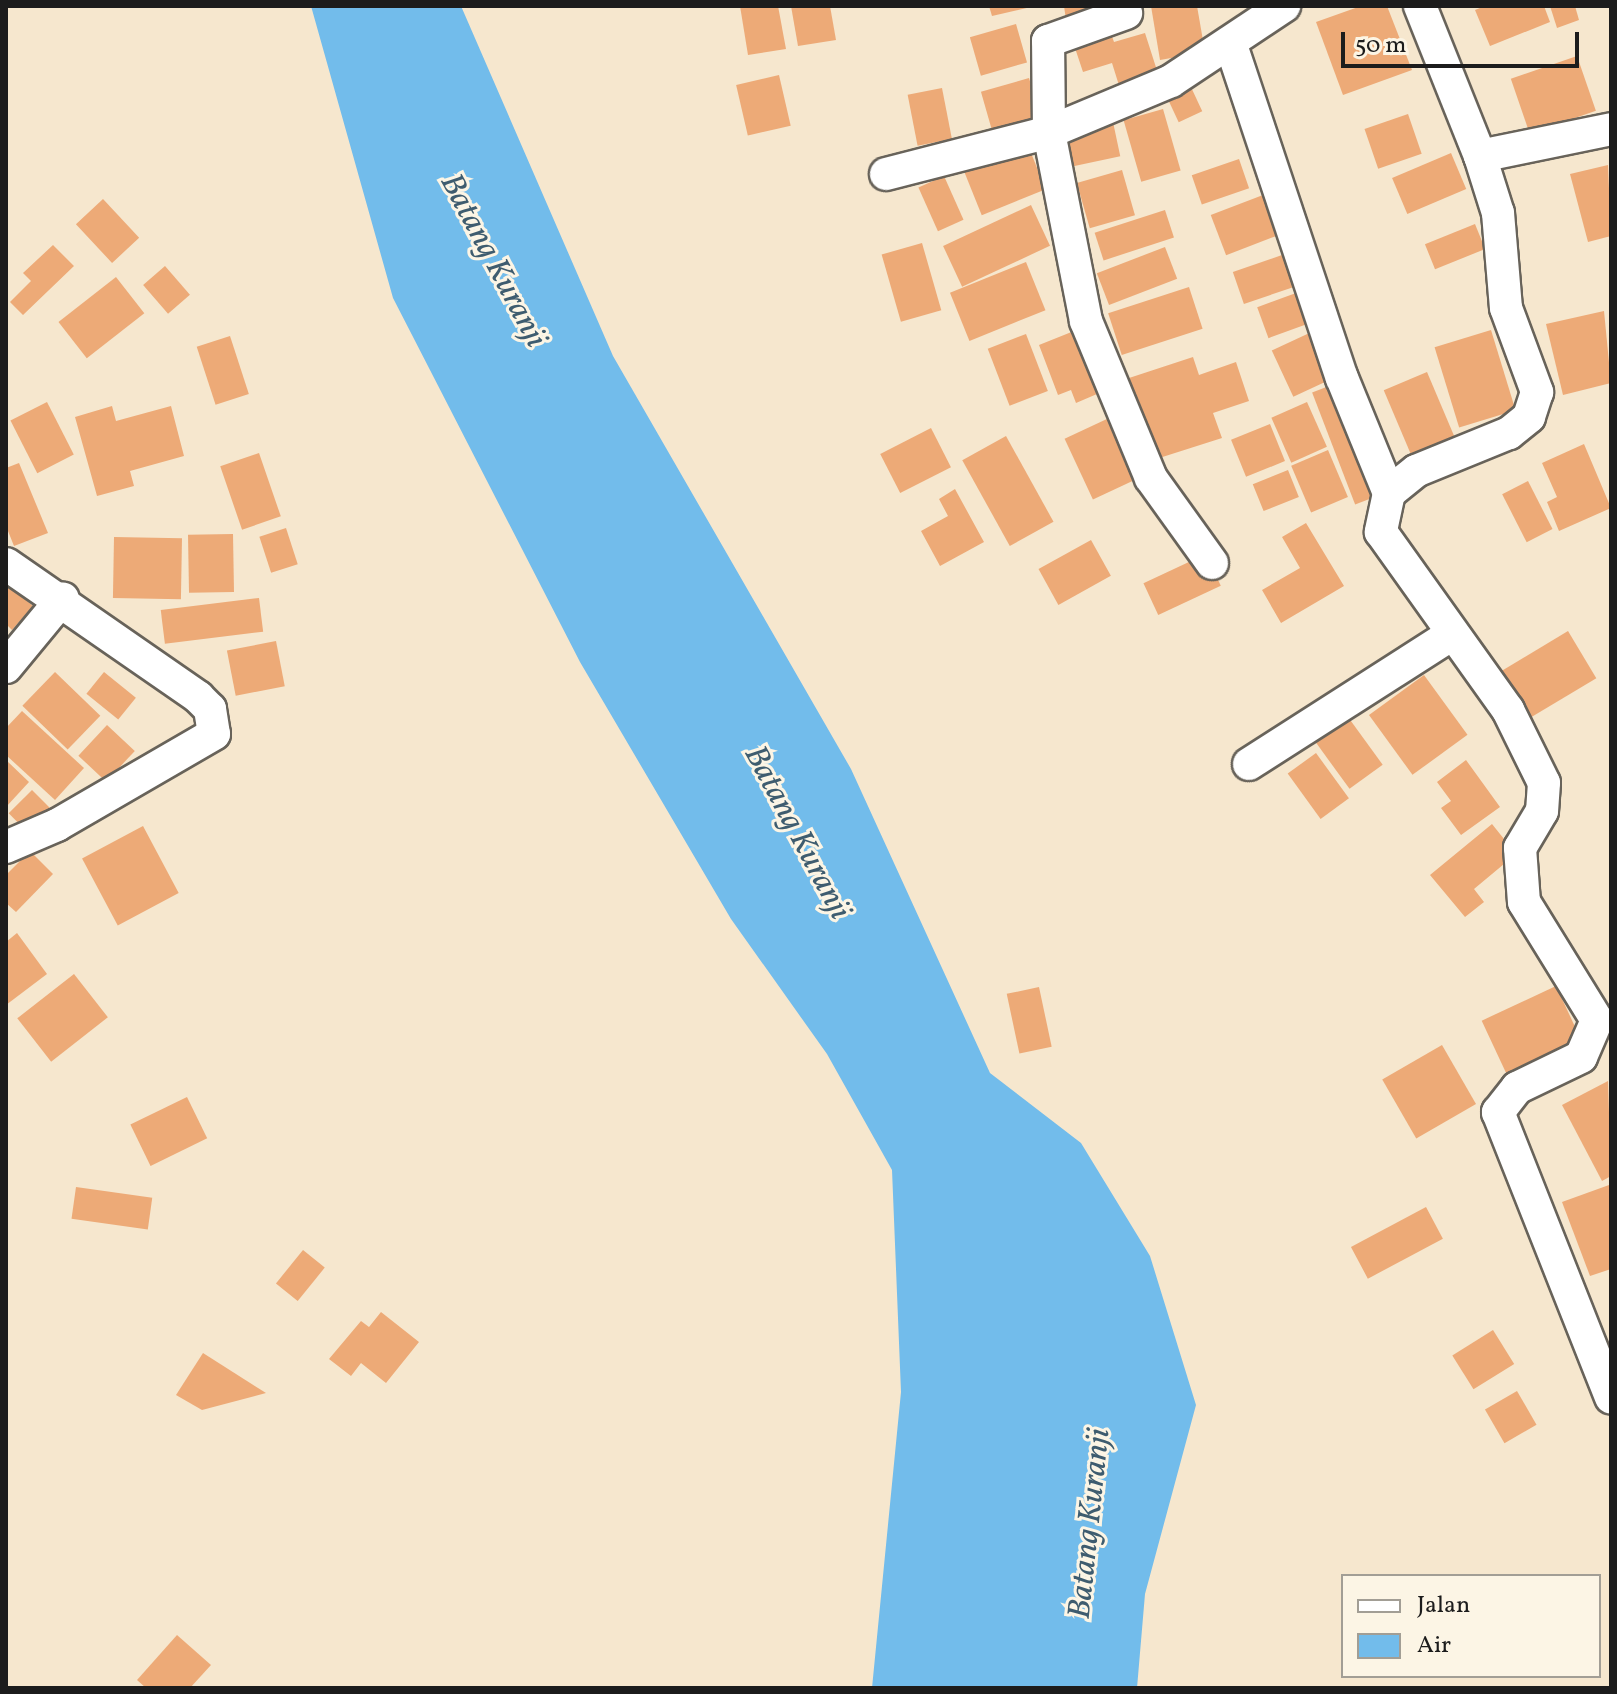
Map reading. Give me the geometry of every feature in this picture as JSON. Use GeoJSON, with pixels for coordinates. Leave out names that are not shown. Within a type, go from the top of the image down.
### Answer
{"type":"FeatureCollection","features":[{"type":"Feature","properties":{"kind":"street"},"geometry":{"type":"LineString","coordinates":[[886,174],[1049,132],[1171,81],[1231,45],[1284,6]]}},
{"type":"Feature","properties":{"kind":"street"},"geometry":{"type":"LineString","coordinates":[[1389,493],[1416,471],[1509,433],[1529,417],[1537,392],[1506,308],[1498,213],[1480,156],[1420,6]]}},
{"type":"Feature","properties":{"kind":"street"},"geometry":{"type":"LineString","coordinates":[[1126,13],[1048,41],[1049,132],[1086,321],[1151,478],[1212,563]]}},
{"type":"Feature","properties":{"kind":"street"},"geometry":{"type":"LineString","coordinates":[[1231,45],[1342,378],[1389,493],[1381,532],[1508,710],[1544,783],[1542,811],[1520,848],[1524,902],[1597,1020],[1581,1057],[1517,1088],[1498,1112],[1611,1397]]}},
{"type":"Feature","properties":{"kind":"street"},"geometry":{"type":"LineString","coordinates":[[1480,156],[1611,129]]}},
{"type":"Feature","properties":{"kind":"street"},"geometry":{"type":"LineString","coordinates":[[6,564],[63,598],[198,697],[210,709],[214,734],[57,825],[6,847]]}},
{"type":"Feature","properties":{"kind":"street"},"geometry":{"type":"LineString","coordinates":[[6,667],[63,598]]}},
{"type":"Feature","properties":{"kind":"street"},"geometry":{"type":"LineString","coordinates":[[1249,764],[1452,634]]}},
{"type":"Feature","properties":{"kind":"water","name":"Batang Kuranji"},"geometry":{"type":"Polygon","coordinates":[[[311,6],[461,6],[613,356],[851,769],[990,1073],[1081,1143],[1150,1256],[1196,1405],[1145,1594],[1137,1688],[872,1688],[901,1392],[892,1170],[827,1054],[731,919],[580,662],[393,298],[311,6]]]}},
{"type":"Feature","properties":{"kind":"building"},"geometry":{"type":"Polygon","coordinates":[[[740,6],[778,6],[786,49],[748,55],[740,6]]]}},
{"type":"Feature","properties":{"kind":"building"},"geometry":{"type":"Polygon","coordinates":[[[791,6],[830,6],[836,40],[798,46],[791,6]]]}},
{"type":"Feature","properties":{"kind":"building"},"geometry":{"type":"Polygon","coordinates":[[[989,6],[1031,6],[1031,7],[992,16],[989,6]]]}},
{"type":"Feature","properties":{"kind":"building"},"geometry":{"type":"Polygon","coordinates":[[[1064,6],[1139,6],[1066,20],[1064,6]]]}},
{"type":"Feature","properties":{"kind":"building"},"geometry":{"type":"Polygon","coordinates":[[[1151,6],[1197,6],[1205,52],[1160,60],[1151,6]]]}},
{"type":"Feature","properties":{"kind":"building"},"geometry":{"type":"Polygon","coordinates":[[[1361,6],[1387,6],[1412,70],[1343,95],[1316,22],[1361,6]]]}},
{"type":"Feature","properties":{"kind":"building"},"geometry":{"type":"Polygon","coordinates":[[[1485,6],[1544,6],[1550,22],[1490,46],[1475,10],[1485,6]]]}},
{"type":"Feature","properties":{"kind":"building"},"geometry":{"type":"Polygon","coordinates":[[[1550,6],[1575,6],[1579,20],[1557,28],[1550,6]]]}},
{"type":"Feature","properties":{"kind":"building"},"geometry":{"type":"Polygon","coordinates":[[[1016,24],[1027,62],[981,76],[970,37],[1016,24]]]}},
{"type":"Feature","properties":{"kind":"building"},"geometry":{"type":"Polygon","coordinates":[[[1108,25],[1114,42],[1145,33],[1161,83],[1122,95],[1112,63],[1083,72],[1071,36],[1108,25]]]}},
{"type":"Feature","properties":{"kind":"building"},"geometry":{"type":"Polygon","coordinates":[[[1577,56],[1596,111],[1530,134],[1511,79],[1577,56]]]}},
{"type":"Feature","properties":{"kind":"building"},"geometry":{"type":"Polygon","coordinates":[[[779,75],[791,126],[748,136],[736,85],[779,75]]]}},
{"type":"Feature","properties":{"kind":"building"},"geometry":{"type":"Polygon","coordinates":[[[1029,78],[1040,117],[992,131],[981,92],[1029,78]]]}},
{"type":"Feature","properties":{"kind":"building"},"geometry":{"type":"Polygon","coordinates":[[[1190,85],[1202,111],[1179,122],[1166,96],[1190,85]]]}},
{"type":"Feature","properties":{"kind":"building"},"geometry":{"type":"Polygon","coordinates":[[[942,88],[952,139],[918,146],[908,95],[942,88]]]}},
{"type":"Feature","properties":{"kind":"building"},"geometry":{"type":"Polygon","coordinates":[[[1163,109],[1181,171],[1141,182],[1124,120],[1163,109]]]}},
{"type":"Feature","properties":{"kind":"building"},"geometry":{"type":"Polygon","coordinates":[[[1408,114],[1422,154],[1378,169],[1365,129],[1408,114]]]}},
{"type":"Feature","properties":{"kind":"building"},"geometry":{"type":"Polygon","coordinates":[[[1113,122],[1120,156],[1073,166],[1066,132],[1113,122]]]}},
{"type":"Feature","properties":{"kind":"building"},"geometry":{"type":"Polygon","coordinates":[[[1027,143],[1046,189],[982,215],[963,169],[1027,143]]]}},
{"type":"Feature","properties":{"kind":"building"},"geometry":{"type":"Polygon","coordinates":[[[1451,153],[1466,189],[1407,214],[1392,178],[1451,153]]]}},
{"type":"Feature","properties":{"kind":"building"},"geometry":{"type":"Polygon","coordinates":[[[1239,159],[1249,188],[1202,205],[1192,175],[1239,159]]]}},
{"type":"Feature","properties":{"kind":"building"},"geometry":{"type":"Polygon","coordinates":[[[1608,165],[1611,236],[1588,242],[1570,174],[1608,165]]]}},
{"type":"Feature","properties":{"kind":"building"},"geometry":{"type":"Polygon","coordinates":[[[1122,170],[1135,215],[1090,228],[1077,183],[1122,170]]]}},
{"type":"Feature","properties":{"kind":"building"},"geometry":{"type":"Polygon","coordinates":[[[944,176],[964,220],[938,231],[918,187],[944,176]]]}},
{"type":"Feature","properties":{"kind":"building"},"geometry":{"type":"Polygon","coordinates":[[[1263,195],[1278,235],[1226,255],[1211,215],[1263,195]]]}},
{"type":"Feature","properties":{"kind":"building"},"geometry":{"type":"Polygon","coordinates":[[[103,199],[139,238],[112,263],[76,224],[103,199]]]}},
{"type":"Feature","properties":{"kind":"building"},"geometry":{"type":"Polygon","coordinates":[[[1031,205],[1050,246],[962,287],[943,246],[1031,205]]]}},
{"type":"Feature","properties":{"kind":"building"},"geometry":{"type":"Polygon","coordinates":[[[1165,210],[1174,238],[1104,260],[1095,233],[1165,210]]]}},
{"type":"Feature","properties":{"kind":"building"},"geometry":{"type":"Polygon","coordinates":[[[1475,224],[1485,249],[1435,269],[1425,244],[1475,224]]]}},
{"type":"Feature","properties":{"kind":"building"},"geometry":{"type":"Polygon","coordinates":[[[922,243],[941,310],[901,322],[882,255],[922,243]]]}},
{"type":"Feature","properties":{"kind":"building"},"geometry":{"type":"Polygon","coordinates":[[[53,245],[74,266],[23,315],[10,302],[31,281],[23,273],[53,245]]]}},
{"type":"Feature","properties":{"kind":"building"},"geometry":{"type":"Polygon","coordinates":[[[1165,247],[1177,279],[1109,305],[1097,273],[1165,247]]]}},
{"type":"Feature","properties":{"kind":"building"},"geometry":{"type":"Polygon","coordinates":[[[1282,255],[1293,287],[1244,304],[1233,272],[1282,255]]]}},
{"type":"Feature","properties":{"kind":"building"},"geometry":{"type":"Polygon","coordinates":[[[1026,262],[1045,310],[969,341],[950,293],[1026,262]]]}},
{"type":"Feature","properties":{"kind":"building"},"geometry":{"type":"Polygon","coordinates":[[[165,266],[190,295],[168,314],[143,285],[165,266]]]}},
{"type":"Feature","properties":{"kind":"building"},"geometry":{"type":"Polygon","coordinates":[[[116,277],[144,313],[87,358],[58,322],[116,277]]]}},
{"type":"Feature","properties":{"kind":"building"},"geometry":{"type":"Polygon","coordinates":[[[1189,287],[1203,329],[1122,355],[1108,313],[1189,287]]]}},
{"type":"Feature","properties":{"kind":"building"},"geometry":{"type":"Polygon","coordinates":[[[1307,289],[1318,320],[1268,338],[1257,307],[1307,289]]]}},
{"type":"Feature","properties":{"kind":"building"},"geometry":{"type":"Polygon","coordinates":[[[1604,311],[1611,383],[1563,395],[1546,324],[1604,311]]]}},
{"type":"Feature","properties":{"kind":"building"},"geometry":{"type":"Polygon","coordinates":[[[1079,329],[1104,391],[1076,403],[1071,390],[1058,395],[1039,345],[1079,329]]]}},
{"type":"Feature","properties":{"kind":"building"},"geometry":{"type":"Polygon","coordinates":[[[1318,329],[1340,375],[1293,397],[1272,351],[1318,329]]]}},
{"type":"Feature","properties":{"kind":"building"},"geometry":{"type":"Polygon","coordinates":[[[1491,330],[1516,410],[1459,428],[1435,347],[1491,330]]]}},
{"type":"Feature","properties":{"kind":"building"},"geometry":{"type":"Polygon","coordinates":[[[1026,334],[1048,391],[1010,406],[988,349],[1026,334]]]}},
{"type":"Feature","properties":{"kind":"building"},"geometry":{"type":"Polygon","coordinates":[[[230,336],[249,394],[216,405],[197,347],[230,336]]]}},
{"type":"Feature","properties":{"kind":"building"},"geometry":{"type":"Polygon","coordinates":[[[1193,357],[1199,375],[1236,362],[1249,401],[1213,413],[1222,438],[1153,460],[1126,379],[1193,357]]]}},
{"type":"Feature","properties":{"kind":"building"},"geometry":{"type":"Polygon","coordinates":[[[1427,372],[1454,436],[1411,455],[1384,390],[1427,372]]]}},
{"type":"Feature","properties":{"kind":"building"},"geometry":{"type":"Polygon","coordinates":[[[1342,381],[1385,493],[1355,504],[1312,392],[1342,381]]]}},
{"type":"Feature","properties":{"kind":"building"},"geometry":{"type":"Polygon","coordinates":[[[47,402],[74,455],[37,473],[10,421],[47,402]]]}},
{"type":"Feature","properties":{"kind":"building"},"geometry":{"type":"Polygon","coordinates":[[[1307,402],[1327,447],[1291,463],[1271,418],[1307,402]]]}},
{"type":"Feature","properties":{"kind":"building"},"geometry":{"type":"Polygon","coordinates":[[[112,406],[116,421],[171,406],[184,456],[130,471],[134,486],[97,496],[75,417],[112,406]]]}},
{"type":"Feature","properties":{"kind":"building"},"geometry":{"type":"Polygon","coordinates":[[[1109,418],[1137,479],[1093,499],[1065,439],[1109,418]]]}},
{"type":"Feature","properties":{"kind":"building"},"geometry":{"type":"Polygon","coordinates":[[[1270,424],[1285,461],[1246,477],[1231,440],[1270,424]]]}},
{"type":"Feature","properties":{"kind":"building"},"geometry":{"type":"Polygon","coordinates":[[[931,428],[951,467],[900,493],[880,454],[931,428]]]}},
{"type":"Feature","properties":{"kind":"building"},"geometry":{"type":"Polygon","coordinates":[[[1006,436],[1054,522],[1010,546],[962,460],[1006,436]]]}},
{"type":"Feature","properties":{"kind":"building"},"geometry":{"type":"Polygon","coordinates":[[[1584,444],[1611,508],[1559,531],[1547,502],[1557,497],[1542,463],[1584,444]]]}},
{"type":"Feature","properties":{"kind":"building"},"geometry":{"type":"Polygon","coordinates":[[[1328,450],[1348,497],[1311,513],[1291,466],[1328,450]]]}},
{"type":"Feature","properties":{"kind":"building"},"geometry":{"type":"Polygon","coordinates":[[[259,453],[281,516],[242,530],[220,466],[259,453]]]}},
{"type":"Feature","properties":{"kind":"building"},"geometry":{"type":"Polygon","coordinates":[[[19,463],[48,533],[14,546],[6,526],[6,468],[19,463]]]}},
{"type":"Feature","properties":{"kind":"building"},"geometry":{"type":"Polygon","coordinates":[[[1288,470],[1299,497],[1264,511],[1253,484],[1288,470]]]}},
{"type":"Feature","properties":{"kind":"building"},"geometry":{"type":"Polygon","coordinates":[[[1528,481],[1553,529],[1527,542],[1502,494],[1528,481]]]}},
{"type":"Feature","properties":{"kind":"building"},"geometry":{"type":"Polygon","coordinates":[[[955,489],[984,542],[940,566],[921,531],[948,516],[939,499],[955,489]]]}},
{"type":"Feature","properties":{"kind":"building"},"geometry":{"type":"Polygon","coordinates":[[[1306,523],[1344,586],[1281,623],[1262,590],[1300,568],[1282,537],[1306,523]]]}},
{"type":"Feature","properties":{"kind":"building"},"geometry":{"type":"Polygon","coordinates":[[[286,528],[298,564],[271,573],[259,537],[286,528]]]}},
{"type":"Feature","properties":{"kind":"building"},"geometry":{"type":"Polygon","coordinates":[[[233,534],[234,592],[189,593],[188,535],[233,534]]]}},
{"type":"Feature","properties":{"kind":"building"},"geometry":{"type":"Polygon","coordinates":[[[114,537],[182,538],[181,599],[113,598],[114,537]]]}},
{"type":"Feature","properties":{"kind":"building"},"geometry":{"type":"Polygon","coordinates":[[[1091,540],[1111,576],[1058,605],[1039,569],[1091,540]]]}},
{"type":"Feature","properties":{"kind":"building"},"geometry":{"type":"Polygon","coordinates":[[[1206,554],[1221,586],[1158,615],[1143,583],[1206,554]]]}},
{"type":"Feature","properties":{"kind":"building"},"geometry":{"type":"Polygon","coordinates":[[[6,583],[33,606],[12,630],[6,624],[6,583]]]}},
{"type":"Feature","properties":{"kind":"building"},"geometry":{"type":"Polygon","coordinates":[[[259,598],[263,632],[165,644],[161,610],[259,598]]]}},
{"type":"Feature","properties":{"kind":"building"},"geometry":{"type":"Polygon","coordinates":[[[1568,631],[1596,678],[1527,720],[1499,673],[1568,631]]]}},
{"type":"Feature","properties":{"kind":"building"},"geometry":{"type":"Polygon","coordinates":[[[276,641],[285,686],[236,696],[227,651],[276,641]]]}},
{"type":"Feature","properties":{"kind":"building"},"geometry":{"type":"Polygon","coordinates":[[[55,672],[100,716],[68,750],[22,706],[55,672]]]}},
{"type":"Feature","properties":{"kind":"building"},"geometry":{"type":"Polygon","coordinates":[[[104,672],[136,698],[118,720],[86,694],[104,672]]]}},
{"type":"Feature","properties":{"kind":"building"},"geometry":{"type":"Polygon","coordinates":[[[1424,675],[1467,735],[1412,775],[1369,715],[1424,675]]]}},
{"type":"Feature","properties":{"kind":"building"},"geometry":{"type":"Polygon","coordinates":[[[22,711],[84,768],[55,800],[6,755],[6,728],[22,711]]]}},
{"type":"Feature","properties":{"kind":"building"},"geometry":{"type":"Polygon","coordinates":[[[1348,717],[1383,765],[1350,789],[1315,741],[1348,717]]]}},
{"type":"Feature","properties":{"kind":"building"},"geometry":{"type":"Polygon","coordinates":[[[107,725],[135,751],[106,782],[78,756],[107,725]]]}},
{"type":"Feature","properties":{"kind":"building"},"geometry":{"type":"Polygon","coordinates":[[[1316,753],[1349,798],[1321,819],[1288,774],[1316,753]]]}},
{"type":"Feature","properties":{"kind":"building"},"geometry":{"type":"Polygon","coordinates":[[[6,760],[29,782],[6,807],[6,760]]]}},
{"type":"Feature","properties":{"kind":"building"},"geometry":{"type":"Polygon","coordinates":[[[1466,760],[1500,807],[1461,835],[1441,808],[1451,801],[1437,782],[1466,760]]]}},
{"type":"Feature","properties":{"kind":"building"},"geometry":{"type":"Polygon","coordinates":[[[32,790],[53,811],[30,835],[9,813],[32,790]]]}},
{"type":"Feature","properties":{"kind":"building"},"geometry":{"type":"Polygon","coordinates":[[[1492,824],[1516,854],[1474,889],[1484,902],[1465,917],[1430,875],[1492,824]]]}},
{"type":"Feature","properties":{"kind":"building"},"geometry":{"type":"Polygon","coordinates":[[[143,826],[179,893],[118,925],[82,858],[143,826]]]}},
{"type":"Feature","properties":{"kind":"building"},"geometry":{"type":"Polygon","coordinates":[[[30,851],[53,874],[16,912],[6,903],[6,875],[30,851]]]}},
{"type":"Feature","properties":{"kind":"building"},"geometry":{"type":"Polygon","coordinates":[[[17,933],[47,974],[6,1005],[6,942],[17,933]]]}},
{"type":"Feature","properties":{"kind":"building"},"geometry":{"type":"Polygon","coordinates":[[[74,974],[108,1017],[51,1062],[17,1018],[74,974]]]}},
{"type":"Feature","properties":{"kind":"building"},"geometry":{"type":"Polygon","coordinates":[[[1556,986],[1585,1048],[1510,1082],[1482,1021],[1556,986]]]}},
{"type":"Feature","properties":{"kind":"building"},"geometry":{"type":"Polygon","coordinates":[[[1039,987],[1052,1047],[1019,1054],[1007,994],[1039,987]]]}},
{"type":"Feature","properties":{"kind":"building"},"geometry":{"type":"Polygon","coordinates":[[[1442,1045],[1476,1104],[1416,1138],[1382,1080],[1442,1045]]]}},
{"type":"Feature","properties":{"kind":"building"},"geometry":{"type":"Polygon","coordinates":[[[1608,1081],[1611,1176],[1602,1181],[1562,1105],[1608,1081]]]}},
{"type":"Feature","properties":{"kind":"building"},"geometry":{"type":"Polygon","coordinates":[[[187,1097],[207,1138],[151,1166],[130,1125],[187,1097]]]}},
{"type":"Feature","properties":{"kind":"building"},"geometry":{"type":"Polygon","coordinates":[[[1609,1185],[1611,1269],[1590,1276],[1562,1202],[1609,1185]]]}},
{"type":"Feature","properties":{"kind":"building"},"geometry":{"type":"Polygon","coordinates":[[[76,1187],[152,1198],[148,1229],[72,1219],[76,1187]]]}},
{"type":"Feature","properties":{"kind":"building"},"geometry":{"type":"Polygon","coordinates":[[[1426,1207],[1443,1239],[1368,1279],[1351,1247],[1426,1207]]]}},
{"type":"Feature","properties":{"kind":"building"},"geometry":{"type":"Polygon","coordinates":[[[303,1250],[325,1268],[298,1301],[276,1283],[303,1250]]]}},
{"type":"Feature","properties":{"kind":"building"},"geometry":{"type":"Polygon","coordinates":[[[381,1312],[419,1342],[386,1383],[361,1363],[351,1376],[329,1359],[361,1321],[369,1327],[381,1312]]]}},
{"type":"Feature","properties":{"kind":"building"},"geometry":{"type":"Polygon","coordinates":[[[1493,1330],[1514,1364],[1473,1389],[1452,1355],[1493,1330]]]}},
{"type":"Feature","properties":{"kind":"building"},"geometry":{"type":"Polygon","coordinates":[[[203,1353],[266,1393],[202,1410],[176,1395],[203,1353]]]}},
{"type":"Feature","properties":{"kind":"building"},"geometry":{"type":"Polygon","coordinates":[[[1517,1391],[1537,1425],[1504,1443],[1485,1410],[1517,1391]]]}},
{"type":"Feature","properties":{"kind":"building"},"geometry":{"type":"Polygon","coordinates":[[[177,1635],[211,1665],[190,1688],[146,1688],[137,1680],[177,1635]]]}}]}
